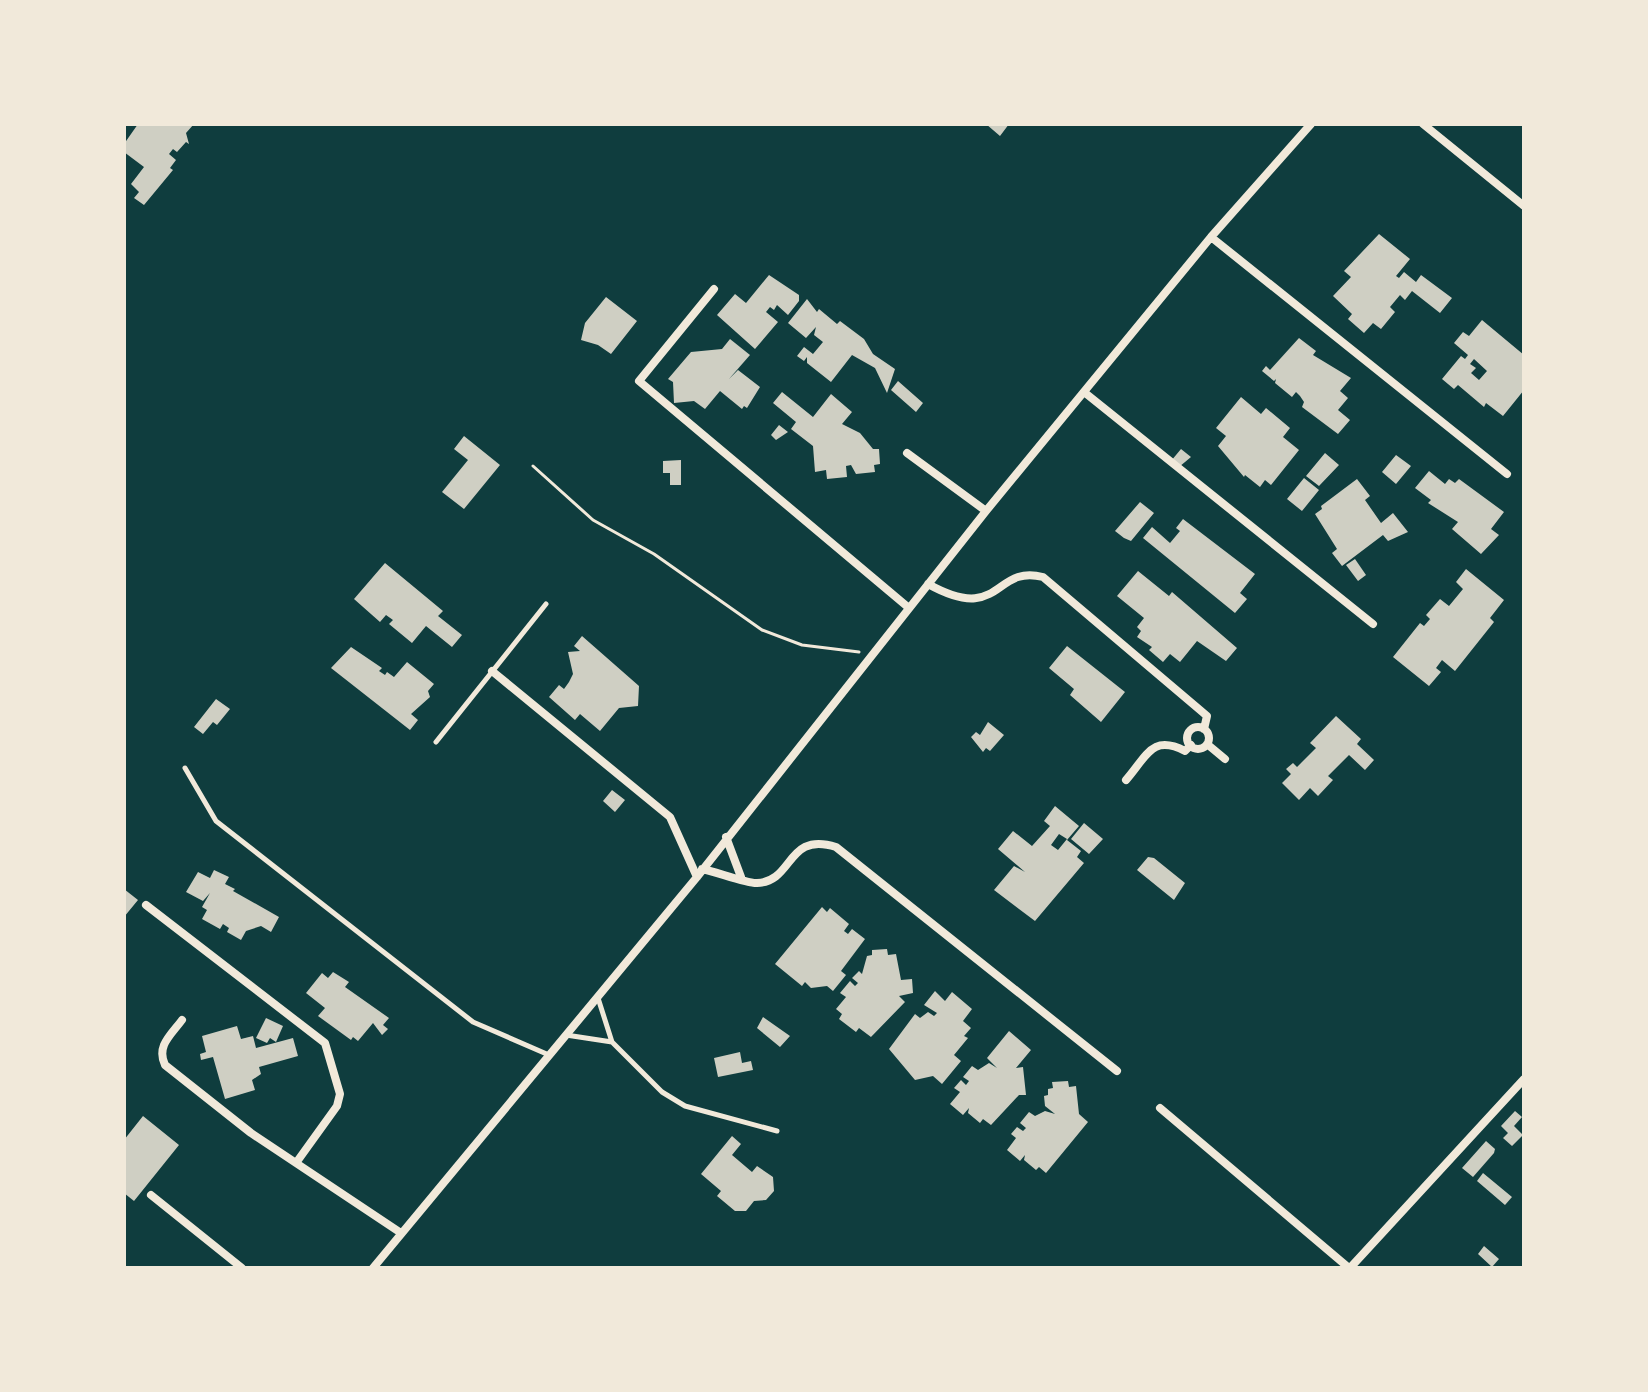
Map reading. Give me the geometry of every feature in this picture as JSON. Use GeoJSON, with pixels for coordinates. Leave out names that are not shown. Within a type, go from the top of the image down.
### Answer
{"type":"FeatureCollection","features":[{"type":"Feature","properties":{"kind":"street"},"geometry":{"type":"LineString","coordinates":[[373,1268],[697,877],[986,511],[1211,237],[1311,124]]}},
{"type":"Feature","properties":{"kind":"street"},"geometry":{"type":"LineString","coordinates":[[1423,124],[1524,206]]}},
{"type":"Feature","properties":{"kind":"street"},"geometry":{"type":"LineString","coordinates":[[1211,237],[1507,474]]}},
{"type":"Feature","properties":{"kind":"street"},"geometry":{"type":"LineString","coordinates":[[714,289],[639,381],[909,608]]}},
{"type":"Feature","properties":{"kind":"street"},"geometry":{"type":"LineString","coordinates":[[1084,392],[1373,624]]}},
{"type":"Feature","properties":{"kind":"street"},"geometry":{"type":"LineString","coordinates":[[907,453],[986,511]]}},
{"type":"Feature","properties":{"kind":"street"},"geometry":{"type":"LineString","coordinates":[[928,584],[958,599],[969,600],[994,594],[1013,578],[1032,574],[1043,577],[1207,716],[1204,729]]}},
{"type":"Feature","properties":{"kind":"street"},"geometry":{"type":"LineString","coordinates":[[492,671],[670,817],[697,877]]}},
{"type":"Feature","properties":{"kind":"street"},"geometry":{"type":"LineString","coordinates":[[1196,727],[1204,729],[1209,736],[1207,744],[1199,749],[1191,745],[1187,737],[1190,730],[1196,727]]}},
{"type":"Feature","properties":{"kind":"street"},"geometry":{"type":"LineString","coordinates":[[1126,780],[1160,744],[1171,742],[1185,751],[1191,745]]}},
{"type":"Feature","properties":{"kind":"street"},"geometry":{"type":"LineString","coordinates":[[1207,744],[1225,759]]}},
{"type":"Feature","properties":{"kind":"street"},"geometry":{"type":"LineString","coordinates":[[726,837],[741,877]]}},
{"type":"Feature","properties":{"kind":"street"},"geometry":{"type":"LineString","coordinates":[[702,869],[758,883],[771,879],[804,846],[813,842],[836,847],[1117,1071]]}},
{"type":"Feature","properties":{"kind":"street"},"geometry":{"type":"LineString","coordinates":[[146,905],[325,1043],[340,1094],[337,1106],[296,1163]]}},
{"type":"Feature","properties":{"kind":"street"},"geometry":{"type":"LineString","coordinates":[[182,1020],[163,1045],[161,1056],[165,1065],[251,1133],[401,1233]]}},
{"type":"Feature","properties":{"kind":"street"},"geometry":{"type":"LineString","coordinates":[[1160,1108],[1350,1268],[1524,1079]]}},
{"type":"Feature","properties":{"kind":"street"},"geometry":{"type":"LineString","coordinates":[[151,1195],[242,1268]]}},
{"type":"Feature","properties":{"kind":"lane"},"geometry":{"type":"LineString","coordinates":[[436,742],[546,604]]}},
{"type":"Feature","properties":{"kind":"lane"},"geometry":{"type":"LineString","coordinates":[[185,768],[216,821],[473,1022],[549,1056]]}},
{"type":"Feature","properties":{"kind":"lane"},"geometry":{"type":"LineString","coordinates":[[598,997],[612,1042],[662,1092],[685,1106],[777,1131]]}},
{"type":"Feature","properties":{"kind":"lane"},"geometry":{"type":"LineString","coordinates":[[566,1035],[612,1042]]}},
{"type":"Feature","properties":{"kind":"path"},"geometry":{"type":"LineString","coordinates":[[533,466],[593,520],[654,554],[762,630],[802,645],[875,653]]}},
{"type":"Feature","properties":{"kind":"building"},"geometry":{"type":"Polygon","coordinates":[[[138,124],[194,124],[186,133],[189,144],[186,142],[177,152],[173,149],[169,154],[176,160],[170,168],[173,170],[144,205],[134,198],[139,192],[131,184],[144,167],[124,152],[124,144],[138,124]]]}},
{"type":"Feature","properties":{"kind":"building"},"geometry":{"type":"Polygon","coordinates":[[[986,124],[1009,124],[1000,136],[986,124]]]}},
{"type":"Feature","properties":{"kind":"building"},"geometry":{"type":"Polygon","coordinates":[[[1379,234],[1410,259],[1396,276],[1399,278],[1404,272],[1416,282],[1421,275],[1452,298],[1440,313],[1412,291],[1405,300],[1400,295],[1390,307],[1395,312],[1381,329],[1373,323],[1364,333],[1348,319],[1352,314],[1333,296],[1351,277],[1344,271],[1379,234]]]}},
{"type":"Feature","properties":{"kind":"building"},"geometry":{"type":"Polygon","coordinates":[[[769,275],[799,295],[799,301],[788,315],[777,305],[774,310],[770,307],[766,312],[778,322],[755,349],[717,315],[735,294],[746,303],[769,275]]]}},
{"type":"Feature","properties":{"kind":"building"},"geometry":{"type":"Polygon","coordinates":[[[606,297],[637,321],[611,354],[598,345],[581,340],[585,323],[606,297]]]}},
{"type":"Feature","properties":{"kind":"building"},"geometry":{"type":"Polygon","coordinates":[[[807,299],[817,312],[819,309],[837,324],[840,321],[864,339],[873,354],[895,369],[887,393],[875,368],[852,355],[831,382],[807,363],[807,357],[804,361],[797,356],[804,347],[813,354],[823,342],[814,335],[816,327],[806,338],[788,323],[807,299]]]}},
{"type":"Feature","properties":{"kind":"building"},"geometry":{"type":"Polygon","coordinates":[[[1482,320],[1524,355],[1524,390],[1503,416],[1486,403],[1484,407],[1458,385],[1454,389],[1442,379],[1461,356],[1465,359],[1468,355],[1454,343],[1463,332],[1469,336],[1482,320]],[[1474,359],[1470,364],[1476,368],[1471,373],[1479,380],[1487,371],[1474,359]]]}},
{"type":"Feature","properties":{"kind":"building"},"geometry":{"type":"Polygon","coordinates":[[[1299,338],[1316,351],[1313,355],[1351,378],[1340,391],[1348,398],[1338,410],[1350,420],[1338,434],[1302,407],[1304,402],[1296,392],[1292,397],[1275,383],[1276,379],[1274,381],[1262,371],[1266,366],[1270,370],[1299,338]]]}},
{"type":"Feature","properties":{"kind":"building"},"geometry":{"type":"Polygon","coordinates":[[[730,339],[750,355],[729,379],[738,370],[760,387],[747,408],[744,406],[742,409],[720,391],[705,409],[694,401],[674,403],[673,382],[668,379],[691,352],[722,349],[730,339]]]}},
{"type":"Feature","properties":{"kind":"building"},"geometry":{"type":"Polygon","coordinates":[[[898,381],[923,403],[916,412],[891,390],[898,381]]]}},
{"type":"Feature","properties":{"kind":"building"},"geometry":{"type":"Polygon","coordinates":[[[782,392],[813,417],[831,394],[852,412],[842,424],[860,433],[873,449],[879,449],[880,464],[874,465],[875,472],[856,474],[851,465],[846,466],[847,477],[827,479],[826,470],[815,472],[813,446],[791,429],[796,422],[773,403],[782,392]]]}},
{"type":"Feature","properties":{"kind":"building"},"geometry":{"type":"Polygon","coordinates":[[[1241,397],[1261,414],[1266,408],[1290,428],[1283,437],[1299,450],[1271,485],[1265,480],[1260,487],[1244,477],[1218,446],[1226,436],[1216,428],[1241,397]]]}},
{"type":"Feature","properties":{"kind":"building"},"geometry":{"type":"Polygon","coordinates":[[[779,425],[788,432],[776,440],[771,435],[779,425]]]}},
{"type":"Feature","properties":{"kind":"building"},"geometry":{"type":"Polygon","coordinates":[[[464,436],[500,465],[464,509],[442,492],[468,460],[454,449],[464,436]]]}},
{"type":"Feature","properties":{"kind":"building"},"geometry":{"type":"Polygon","coordinates":[[[1181,449],[1191,457],[1179,467],[1171,461],[1181,449]]]}},
{"type":"Feature","properties":{"kind":"building"},"geometry":{"type":"Polygon","coordinates":[[[1325,453],[1339,465],[1319,486],[1306,476],[1325,453]]]}},
{"type":"Feature","properties":{"kind":"building"},"geometry":{"type":"Polygon","coordinates":[[[1396,455],[1411,466],[1396,484],[1382,472],[1396,455]]]}},
{"type":"Feature","properties":{"kind":"building"},"geometry":{"type":"Polygon","coordinates":[[[681,460],[681,485],[670,485],[670,473],[663,473],[663,461],[681,460]]]}},
{"type":"Feature","properties":{"kind":"building"},"geometry":{"type":"Polygon","coordinates":[[[1429,471],[1445,484],[1449,479],[1455,483],[1459,479],[1504,512],[1491,529],[1499,535],[1481,554],[1452,529],[1458,522],[1428,503],[1431,500],[1415,488],[1429,471]]]}},
{"type":"Feature","properties":{"kind":"building"},"geometry":{"type":"Polygon","coordinates":[[[1304,478],[1319,490],[1302,511],[1287,499],[1304,478]]]}},
{"type":"Feature","properties":{"kind":"building"},"geometry":{"type":"Polygon","coordinates":[[[1357,479],[1370,496],[1365,500],[1381,523],[1393,513],[1408,532],[1388,541],[1383,535],[1342,566],[1332,553],[1337,549],[1315,514],[1357,479]]]}},
{"type":"Feature","properties":{"kind":"building"},"geometry":{"type":"Polygon","coordinates":[[[1140,502],[1154,513],[1131,541],[1115,531],[1140,502]]]}},
{"type":"Feature","properties":{"kind":"building"},"geometry":{"type":"Polygon","coordinates":[[[1183,519],[1255,574],[1240,593],[1247,599],[1235,613],[1143,538],[1152,527],[1170,543],[1180,531],[1176,528],[1183,519]]]}},
{"type":"Feature","properties":{"kind":"building"},"geometry":{"type":"Polygon","coordinates":[[[1355,559],[1366,575],[1358,581],[1346,565],[1355,559]]]}},
{"type":"Feature","properties":{"kind":"building"},"geometry":{"type":"Polygon","coordinates":[[[385,563],[443,611],[438,616],[462,635],[452,647],[426,626],[412,643],[389,624],[393,620],[386,615],[380,622],[354,599],[385,563]]]}},
{"type":"Feature","properties":{"kind":"building"},"geometry":{"type":"Polygon","coordinates":[[[1466,569],[1504,600],[1490,618],[1494,622],[1455,671],[1442,660],[1436,668],[1441,672],[1429,686],[1393,657],[1420,623],[1424,626],[1430,619],[1426,615],[1440,599],[1449,606],[1463,589],[1456,582],[1466,569]]]}},
{"type":"Feature","properties":{"kind":"building"},"geometry":{"type":"Polygon","coordinates":[[[1138,571],[1169,596],[1172,592],[1237,648],[1226,661],[1197,641],[1180,662],[1170,654],[1163,662],[1149,650],[1152,647],[1137,637],[1141,631],[1137,627],[1144,618],[1117,596],[1138,571]]]}},
{"type":"Feature","properties":{"kind":"building"},"geometry":{"type":"Polygon","coordinates":[[[582,636],[639,686],[638,706],[619,708],[600,731],[580,714],[575,720],[549,697],[559,685],[564,689],[569,682],[573,674],[568,652],[580,651],[574,646],[582,636]]]}},
{"type":"Feature","properties":{"kind":"building"},"geometry":{"type":"Polygon","coordinates":[[[1067,646],[1125,692],[1101,722],[1070,695],[1074,689],[1049,668],[1067,646]]]}},
{"type":"Feature","properties":{"kind":"building"},"geometry":{"type":"Polygon","coordinates":[[[351,647],[382,668],[379,671],[385,675],[387,672],[394,677],[407,662],[434,684],[428,691],[430,697],[411,714],[418,720],[410,730],[331,668],[351,647]]]}},
{"type":"Feature","properties":{"kind":"building"},"geometry":{"type":"Polygon","coordinates":[[[216,699],[230,709],[217,725],[213,722],[203,734],[194,727],[216,699]]]}},
{"type":"Feature","properties":{"kind":"building"},"geometry":{"type":"Polygon","coordinates":[[[1336,716],[1361,739],[1357,744],[1374,760],[1365,770],[1349,755],[1328,776],[1333,780],[1318,796],[1310,788],[1299,800],[1282,783],[1291,774],[1286,769],[1293,763],[1297,767],[1316,748],[1310,743],[1336,716]]]}},
{"type":"Feature","properties":{"kind":"building"},"geometry":{"type":"Polygon","coordinates":[[[988,722],[1004,735],[990,751],[986,748],[983,752],[971,737],[976,732],[980,735],[988,722]]]}},
{"type":"Feature","properties":{"kind":"building"},"geometry":{"type":"Polygon","coordinates":[[[612,790],[625,800],[615,812],[603,801],[612,790]]]}},
{"type":"Feature","properties":{"kind":"building"},"geometry":{"type":"Polygon","coordinates":[[[1055,806],[1079,826],[1067,840],[1081,851],[1077,857],[1084,863],[1035,921],[994,890],[1014,866],[1025,872],[998,849],[1013,831],[1032,846],[1050,826],[1044,821],[1055,806]],[[1059,834],[1051,845],[1058,850],[1067,839],[1059,834]]]}},
{"type":"Feature","properties":{"kind":"building"},"geometry":{"type":"Polygon","coordinates":[[[1084,823],[1103,839],[1089,854],[1071,839],[1084,823]]]}},
{"type":"Feature","properties":{"kind":"building"},"geometry":{"type":"Polygon","coordinates":[[[1148,857],[1154,858],[1185,883],[1174,900],[1137,870],[1148,857]]]}},
{"type":"Feature","properties":{"kind":"building"},"geometry":{"type":"Polygon","coordinates":[[[214,870],[229,877],[225,884],[235,889],[233,891],[279,917],[271,932],[261,926],[246,931],[241,940],[227,932],[229,928],[223,924],[220,929],[202,919],[207,910],[202,907],[210,893],[203,901],[186,892],[198,872],[210,878],[214,870]]]}},
{"type":"Feature","properties":{"kind":"building"},"geometry":{"type":"Polygon","coordinates":[[[124,889],[138,900],[124,917],[124,889]]]}},
{"type":"Feature","properties":{"kind":"building"},"geometry":{"type":"Polygon","coordinates":[[[822,907],[827,912],[830,908],[849,924],[844,931],[848,934],[852,929],[865,939],[841,971],[846,975],[833,991],[827,986],[811,988],[805,982],[802,986],[775,964],[822,907]]]}},
{"type":"Feature","properties":{"kind":"building"},"geometry":{"type":"Polygon","coordinates":[[[887,949],[888,955],[896,954],[901,980],[912,979],[913,993],[899,996],[905,1002],[871,1037],[859,1028],[856,1032],[839,1019],[842,1014],[836,1009],[846,997],[840,993],[850,981],[855,986],[858,983],[852,978],[859,971],[862,974],[872,950],[887,949]]]}},
{"type":"Feature","properties":{"kind":"building"},"geometry":{"type":"Polygon","coordinates":[[[333,972],[349,982],[345,987],[389,1018],[383,1025],[388,1029],[382,1035],[373,1023],[358,1041],[353,1037],[351,1040],[318,1016],[325,1008],[306,993],[322,973],[328,978],[333,972]]]}},
{"type":"Feature","properties":{"kind":"building"},"geometry":{"type":"Polygon","coordinates":[[[935,991],[945,1001],[952,992],[972,1009],[963,1021],[971,1028],[964,1036],[968,1038],[954,1055],[961,1061],[942,1084],[933,1076],[915,1080],[889,1049],[915,1014],[920,1018],[928,1012],[934,1016],[937,1013],[924,1005],[935,991]]]}},
{"type":"Feature","properties":{"kind":"building"},"geometry":{"type":"Polygon","coordinates":[[[763,1017],[790,1036],[780,1047],[757,1028],[763,1017]]]}},
{"type":"Feature","properties":{"kind":"building"},"geometry":{"type":"Polygon","coordinates":[[[266,1018],[283,1026],[276,1042],[270,1038],[267,1043],[256,1038],[266,1018]]]}},
{"type":"Feature","properties":{"kind":"building"},"geometry":{"type":"Polygon","coordinates":[[[237,1026],[241,1039],[253,1036],[256,1048],[293,1038],[298,1056],[259,1067],[261,1074],[252,1080],[255,1090],[225,1099],[213,1057],[201,1060],[200,1054],[206,1052],[202,1036],[237,1026]]]}},
{"type":"Feature","properties":{"kind":"building"},"geometry":{"type":"Polygon","coordinates":[[[1009,1031],[1031,1050],[1016,1068],[1023,1067],[1026,1095],[1019,1095],[991,1125],[983,1119],[980,1123],[968,1113],[969,1108],[963,1115],[950,1104],[960,1092],[954,1088],[961,1080],[966,1085],[969,1081],[963,1077],[972,1066],[978,1070],[989,1063],[997,1068],[987,1058],[1009,1031]]]}},
{"type":"Feature","properties":{"kind":"building"},"geometry":{"type":"Polygon","coordinates":[[[740,1052],[742,1063],[751,1061],[753,1070],[718,1077],[714,1058],[740,1052]]]}},
{"type":"Feature","properties":{"kind":"building"},"geometry":{"type":"Polygon","coordinates":[[[1068,1081],[1069,1087],[1076,1086],[1079,1114],[1088,1122],[1046,1173],[1039,1167],[1036,1170],[1024,1160],[1025,1155],[1020,1161],[1007,1150],[1016,1138],[1011,1134],[1017,1127],[1023,1131],[1026,1128],[1020,1123],[1029,1112],[1035,1116],[1045,1111],[1055,1114],[1045,1106],[1044,1096],[1048,1095],[1048,1089],[1053,1088],[1052,1082],[1068,1081]]]}},
{"type":"Feature","properties":{"kind":"building"},"geometry":{"type":"Polygon","coordinates":[[[1515,1111],[1522,1117],[1514,1126],[1523,1135],[1512,1146],[1503,1138],[1508,1133],[1501,1126],[1515,1111]]]}},
{"type":"Feature","properties":{"kind":"building"},"geometry":{"type":"Polygon","coordinates":[[[143,1116],[179,1145],[134,1201],[124,1193],[124,1140],[143,1116]]]}},
{"type":"Feature","properties":{"kind":"building"},"geometry":{"type":"Polygon","coordinates":[[[732,1136],[741,1144],[732,1155],[752,1172],[757,1166],[773,1177],[774,1191],[766,1200],[754,1201],[746,1211],[735,1211],[717,1196],[721,1191],[701,1174],[732,1136]]]}},
{"type":"Feature","properties":{"kind":"building"},"geometry":{"type":"Polygon","coordinates":[[[1486,1141],[1495,1149],[1494,1153],[1473,1177],[1462,1168],[1486,1141]]]}},
{"type":"Feature","properties":{"kind":"building"},"geometry":{"type":"Polygon","coordinates":[[[1483,1173],[1512,1197],[1505,1205],[1477,1181],[1483,1173]]]}},
{"type":"Feature","properties":{"kind":"building"},"geometry":{"type":"Polygon","coordinates":[[[1484,1246],[1499,1259],[1492,1267],[1478,1254],[1484,1246]]]}}]}
